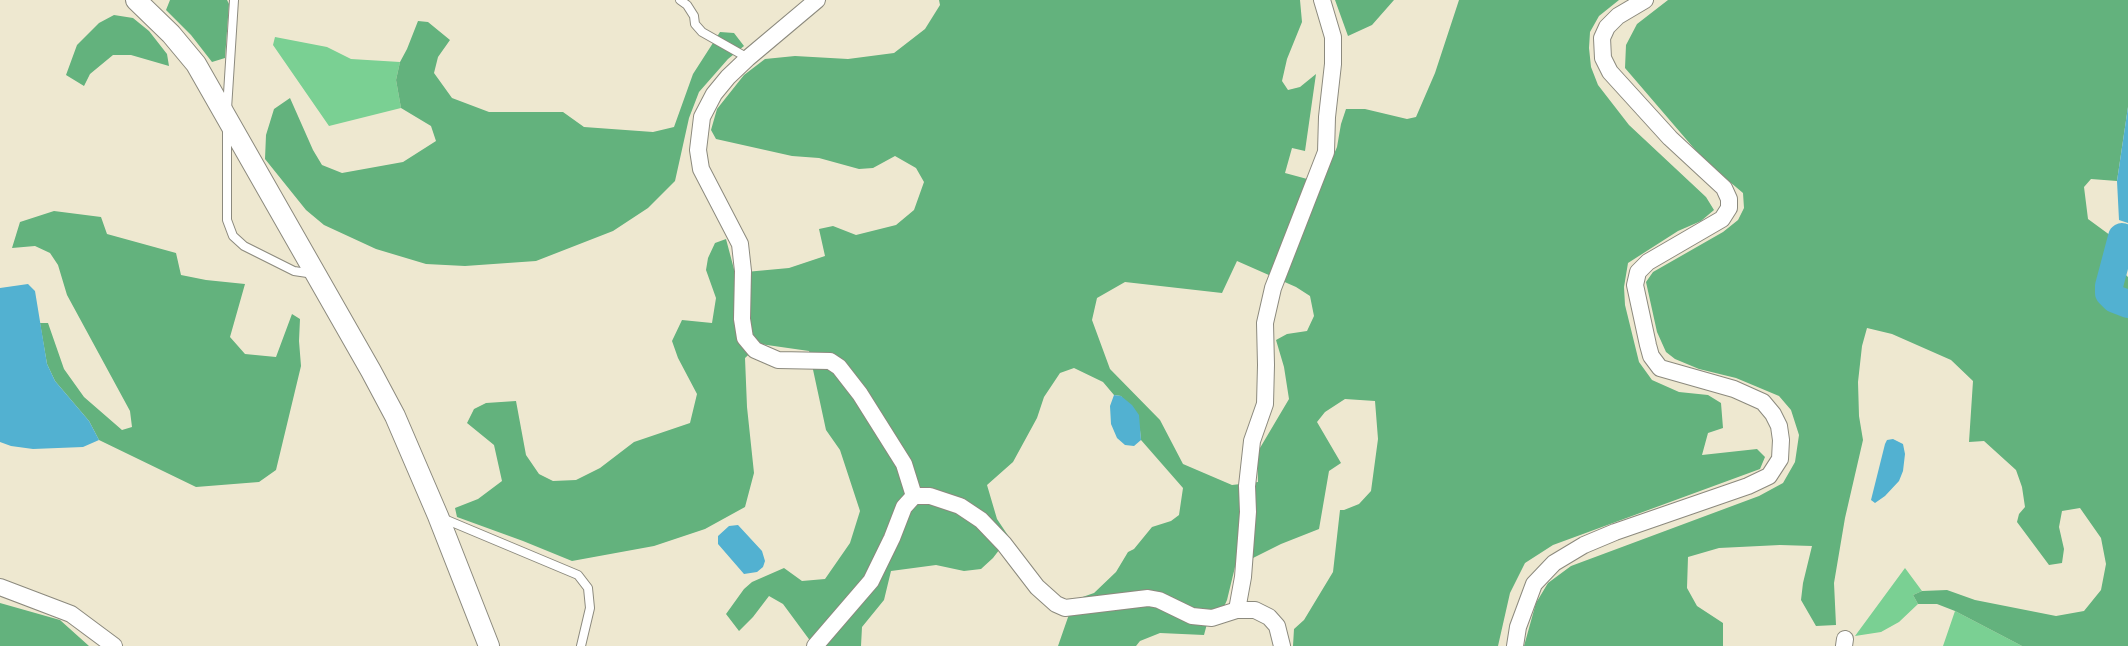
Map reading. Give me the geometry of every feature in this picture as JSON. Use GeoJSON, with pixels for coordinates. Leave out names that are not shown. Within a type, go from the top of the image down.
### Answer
{"type":"FeatureCollection","features":[{"type":"Feature","properties":{"kind":"street"},"geometry":{"type":"LineString","coordinates":[[817,0],[748,58],[728,77],[714,94],[702,117],[698,150],[702,169],[740,244],[743,270],[742,319],[745,338],[755,350],[778,360],[830,361],[839,367],[860,394],[904,464],[914,496]]}},
{"type":"Feature","properties":{"kind":"street"},"geometry":{"type":"LineString","coordinates":[[1237,610],[1243,576],[1248,512],[1247,486],[1252,440],[1265,404],[1265,323],[1273,288],[1326,152],[1327,117],[1333,64],[1333,37],[1322,0]]}},
{"type":"Feature","properties":{"kind":"street"},"geometry":{"type":"LineString","coordinates":[[1515,646],[1518,627],[1534,584],[1554,563],[1584,545],[1615,532],[1748,486],[1769,476],[1780,459],[1781,440],[1779,426],[1773,414],[1763,402],[1734,389],[1660,368],[1651,356],[1635,285],[1638,272],[1648,262],[1722,219],[1729,208],[1729,199],[1724,188],[1670,138],[1610,72],[1603,58],[1602,38],[1607,27],[1618,16],[1645,0]]}},
{"type":"Feature","properties":{"kind":"street"},"geometry":{"type":"LineString","coordinates":[[144,5],[196,64],[227,116],[395,416],[438,516],[489,646]]}},
{"type":"Feature","properties":{"kind":"street"},"geometry":{"type":"LineString","coordinates":[[815,646],[871,581],[892,538],[904,507],[914,496],[930,496],[960,506],[981,520],[1004,544],[1036,587],[1056,604],[1065,608],[1148,598],[1159,600],[1192,616],[1212,618],[1237,610],[1255,610],[1269,617],[1277,626],[1282,646]]}},
{"type":"Feature","properties":{"kind":"street"},"geometry":{"type":"LineString","coordinates":[[0,587],[71,614],[100,640],[114,646]]}},
{"type":"Feature","properties":{"kind":"lane"},"geometry":{"type":"LineString","coordinates":[[234,0],[227,116],[227,220],[233,236],[244,246],[294,271],[316,274]]}},
{"type":"Feature","properties":{"kind":"lane"},"geometry":{"type":"LineString","coordinates":[[680,0],[687,5],[694,16],[695,24],[702,32],[748,58]]}},
{"type":"Feature","properties":{"kind":"lane"},"geometry":{"type":"LineString","coordinates":[[438,516],[578,575],[588,588],[590,608],[581,646]]}},
{"type":"Feature","properties":{"kind":"green space"},"geometry":{"type":"Polygon","coordinates":[[[170,0],[227,0],[229,4],[225,58],[212,62],[191,35],[166,10],[170,0]]]}},
{"type":"Feature","properties":{"kind":"green space"},"geometry":{"type":"Polygon","coordinates":[[[939,0],[1300,0],[1302,22],[1287,59],[1282,81],[1288,90],[1300,87],[1316,74],[1305,151],[1292,148],[1285,173],[1322,183],[1337,147],[1341,124],[1346,109],[1365,109],[1407,119],[1416,117],[1435,73],[1459,0],[1619,0],[1599,16],[1590,32],[1589,48],[1591,67],[1598,85],[1629,125],[1706,197],[1714,210],[1701,221],[1678,231],[1628,263],[1624,287],[1625,305],[1639,362],[1652,380],[1679,392],[1708,395],[1721,403],[1723,428],[1708,433],[1702,455],[1757,449],[1765,457],[1760,469],[1553,545],[1525,563],[1510,593],[1498,646],[1293,646],[1294,629],[1304,620],[1333,572],[1340,510],[1344,510],[1359,504],[1371,491],[1378,439],[1375,401],[1345,399],[1325,412],[1317,422],[1341,463],[1329,471],[1319,529],[1281,544],[1235,567],[1227,600],[1223,609],[1211,609],[1204,635],[1160,633],[1140,641],[1136,646],[1058,646],[1074,600],[1094,593],[1116,572],[1128,552],[1134,549],[1152,527],[1171,521],[1179,515],[1183,488],[1141,440],[1140,430],[1121,396],[1114,395],[1103,382],[1074,368],[1060,373],[1044,397],[1037,418],[1013,462],[987,485],[997,519],[1009,537],[993,558],[981,569],[964,571],[936,565],[891,571],[884,600],[862,627],[861,646],[814,646],[783,604],[769,596],[753,617],[739,631],[726,614],[744,589],[752,582],[784,568],[802,581],[825,579],[850,543],[860,511],[840,450],[826,430],[809,351],[760,344],[745,358],[747,407],[754,473],[745,507],[705,529],[654,546],[572,561],[457,517],[455,508],[478,499],[502,481],[494,445],[467,423],[474,409],[486,403],[516,401],[526,455],[539,474],[553,481],[576,480],[600,468],[634,442],[690,423],[697,394],[678,358],[672,341],[682,320],[712,323],[716,298],[706,270],[708,258],[715,243],[726,239],[735,273],[789,268],[825,256],[819,229],[833,226],[856,235],[896,225],[914,210],[924,182],[916,168],[895,156],[873,168],[859,169],[819,158],[792,156],[716,139],[711,130],[717,109],[744,75],[765,59],[795,56],[848,59],[894,53],[925,29],[940,5],[939,0]],[[1237,261],[1222,293],[1125,282],[1097,298],[1092,320],[1110,369],[1160,420],[1183,464],[1232,485],[1258,482],[1257,453],[1289,399],[1284,367],[1276,340],[1287,334],[1307,331],[1314,316],[1310,296],[1296,287],[1237,261]]]}},
{"type":"Feature","properties":{"kind":"green space"},"geometry":{"type":"Polygon","coordinates":[[[1335,0],[1394,0],[1372,25],[1348,36],[1335,0]]]}},
{"type":"Feature","properties":{"kind":"green space"},"geometry":{"type":"Polygon","coordinates":[[[1668,0],[2128,0],[2128,107],[2117,181],[2091,179],[2084,187],[2088,219],[2118,241],[2113,262],[2128,277],[2128,646],[2022,646],[1955,611],[1937,604],[1918,604],[1913,595],[1922,591],[1947,590],[1975,600],[2056,616],[2084,611],[2101,590],[2106,564],[2101,538],[2080,508],[2062,511],[2059,527],[2064,549],[2062,563],[2049,565],[2017,522],[2019,514],[2025,507],[2022,487],[2016,470],[1984,441],[1969,442],[1973,381],[1951,360],[1892,334],[1867,328],[1862,346],[1858,382],[1859,416],[1863,440],[1845,518],[1834,583],[1836,625],[1816,626],[1801,600],[1803,583],[1812,546],[1780,545],[1719,548],[1688,557],[1687,588],[1697,606],[1723,623],[1723,646],[1524,646],[1536,603],[1548,583],[1571,566],[1759,496],[1783,483],[1795,462],[1799,435],[1791,410],[1779,396],[1736,378],[1699,369],[1675,359],[1666,352],[1657,332],[1646,282],[1653,272],[1723,232],[1738,220],[1744,208],[1743,193],[1704,160],[1625,68],[1626,45],[1637,24],[1668,0]]]}},
{"type":"Feature","properties":{"kind":"green space"},"geometry":{"type":"Polygon","coordinates":[[[114,15],[133,18],[149,31],[167,54],[169,66],[131,55],[113,55],[90,74],[84,86],[66,75],[77,45],[99,23],[114,15]]]}},
{"type":"Feature","properties":{"kind":"green space"},"geometry":{"type":"Polygon","coordinates":[[[418,21],[428,22],[450,40],[438,57],[434,73],[452,98],[489,112],[563,112],[584,127],[653,132],[674,127],[693,74],[720,32],[734,33],[744,46],[728,59],[699,92],[689,118],[675,181],[648,208],[613,231],[536,261],[465,266],[426,264],[376,249],[324,225],[306,210],[265,159],[266,135],[274,109],[290,98],[313,150],[322,165],[342,173],[403,162],[436,141],[431,126],[401,108],[396,80],[400,62],[418,21]]]}},
{"type":"Feature","properties":{"kind":"green space"},"geometry":{"type":"Polygon","coordinates":[[[275,37],[327,47],[351,59],[400,62],[396,80],[401,108],[329,126],[273,45],[275,37]]]}},
{"type":"Feature","properties":{"kind":"green space"},"geometry":{"type":"Polygon","coordinates":[[[54,211],[101,217],[107,234],[176,253],[181,275],[206,280],[245,284],[230,337],[245,354],[276,357],[292,314],[300,319],[299,341],[301,366],[276,470],[259,482],[196,487],[99,440],[89,421],[55,381],[47,364],[40,323],[48,323],[64,369],[84,397],[122,430],[132,427],[130,411],[67,295],[58,265],[50,253],[35,246],[12,248],[20,222],[54,211]]]}},
{"type":"Feature","properties":{"kind":"green space"},"geometry":{"type":"Polygon","coordinates":[[[1905,568],[1922,591],[1913,595],[1918,604],[1899,622],[1881,632],[1855,636],[1905,568]]]}},
{"type":"Feature","properties":{"kind":"green space"},"geometry":{"type":"Polygon","coordinates":[[[0,603],[60,620],[89,646],[0,646],[0,603]]]}},
{"type":"Feature","properties":{"kind":"green space"},"geometry":{"type":"Polygon","coordinates":[[[1955,611],[2022,646],[1943,646],[1955,611]]]}},
{"type":"Feature","properties":{"kind":"water"},"geometry":{"type":"Polygon","coordinates":[[[2128,107],[2128,223],[2119,220],[2117,181],[2128,107]]]}},
{"type":"Feature","properties":{"kind":"water"},"geometry":{"type":"Polygon","coordinates":[[[28,284],[35,291],[47,364],[55,381],[89,421],[99,440],[83,447],[33,449],[11,446],[0,442],[0,288],[28,284]]]}},
{"type":"Feature","properties":{"kind":"water"},"geometry":{"type":"Polygon","coordinates":[[[1114,395],[1121,396],[1132,405],[1139,415],[1141,440],[1134,446],[1125,445],[1117,438],[1111,424],[1110,406],[1114,395]]]}},
{"type":"Feature","properties":{"kind":"water"},"geometry":{"type":"Polygon","coordinates":[[[1893,439],[1903,444],[1905,454],[1903,471],[1899,481],[1885,496],[1875,503],[1871,500],[1885,444],[1887,440],[1893,439]]]}},
{"type":"Feature","properties":{"kind":"water"},"geometry":{"type":"Polygon","coordinates":[[[738,525],[762,551],[765,561],[763,567],[757,572],[744,574],[718,544],[718,536],[729,526],[738,525]]]}},
{"type":"Feature","properties":{"kind":"waterway"},"geometry":{"type":"LineString","coordinates":[[2122,237],[2109,286],[2109,293],[2115,299],[2128,304]]}}]}
